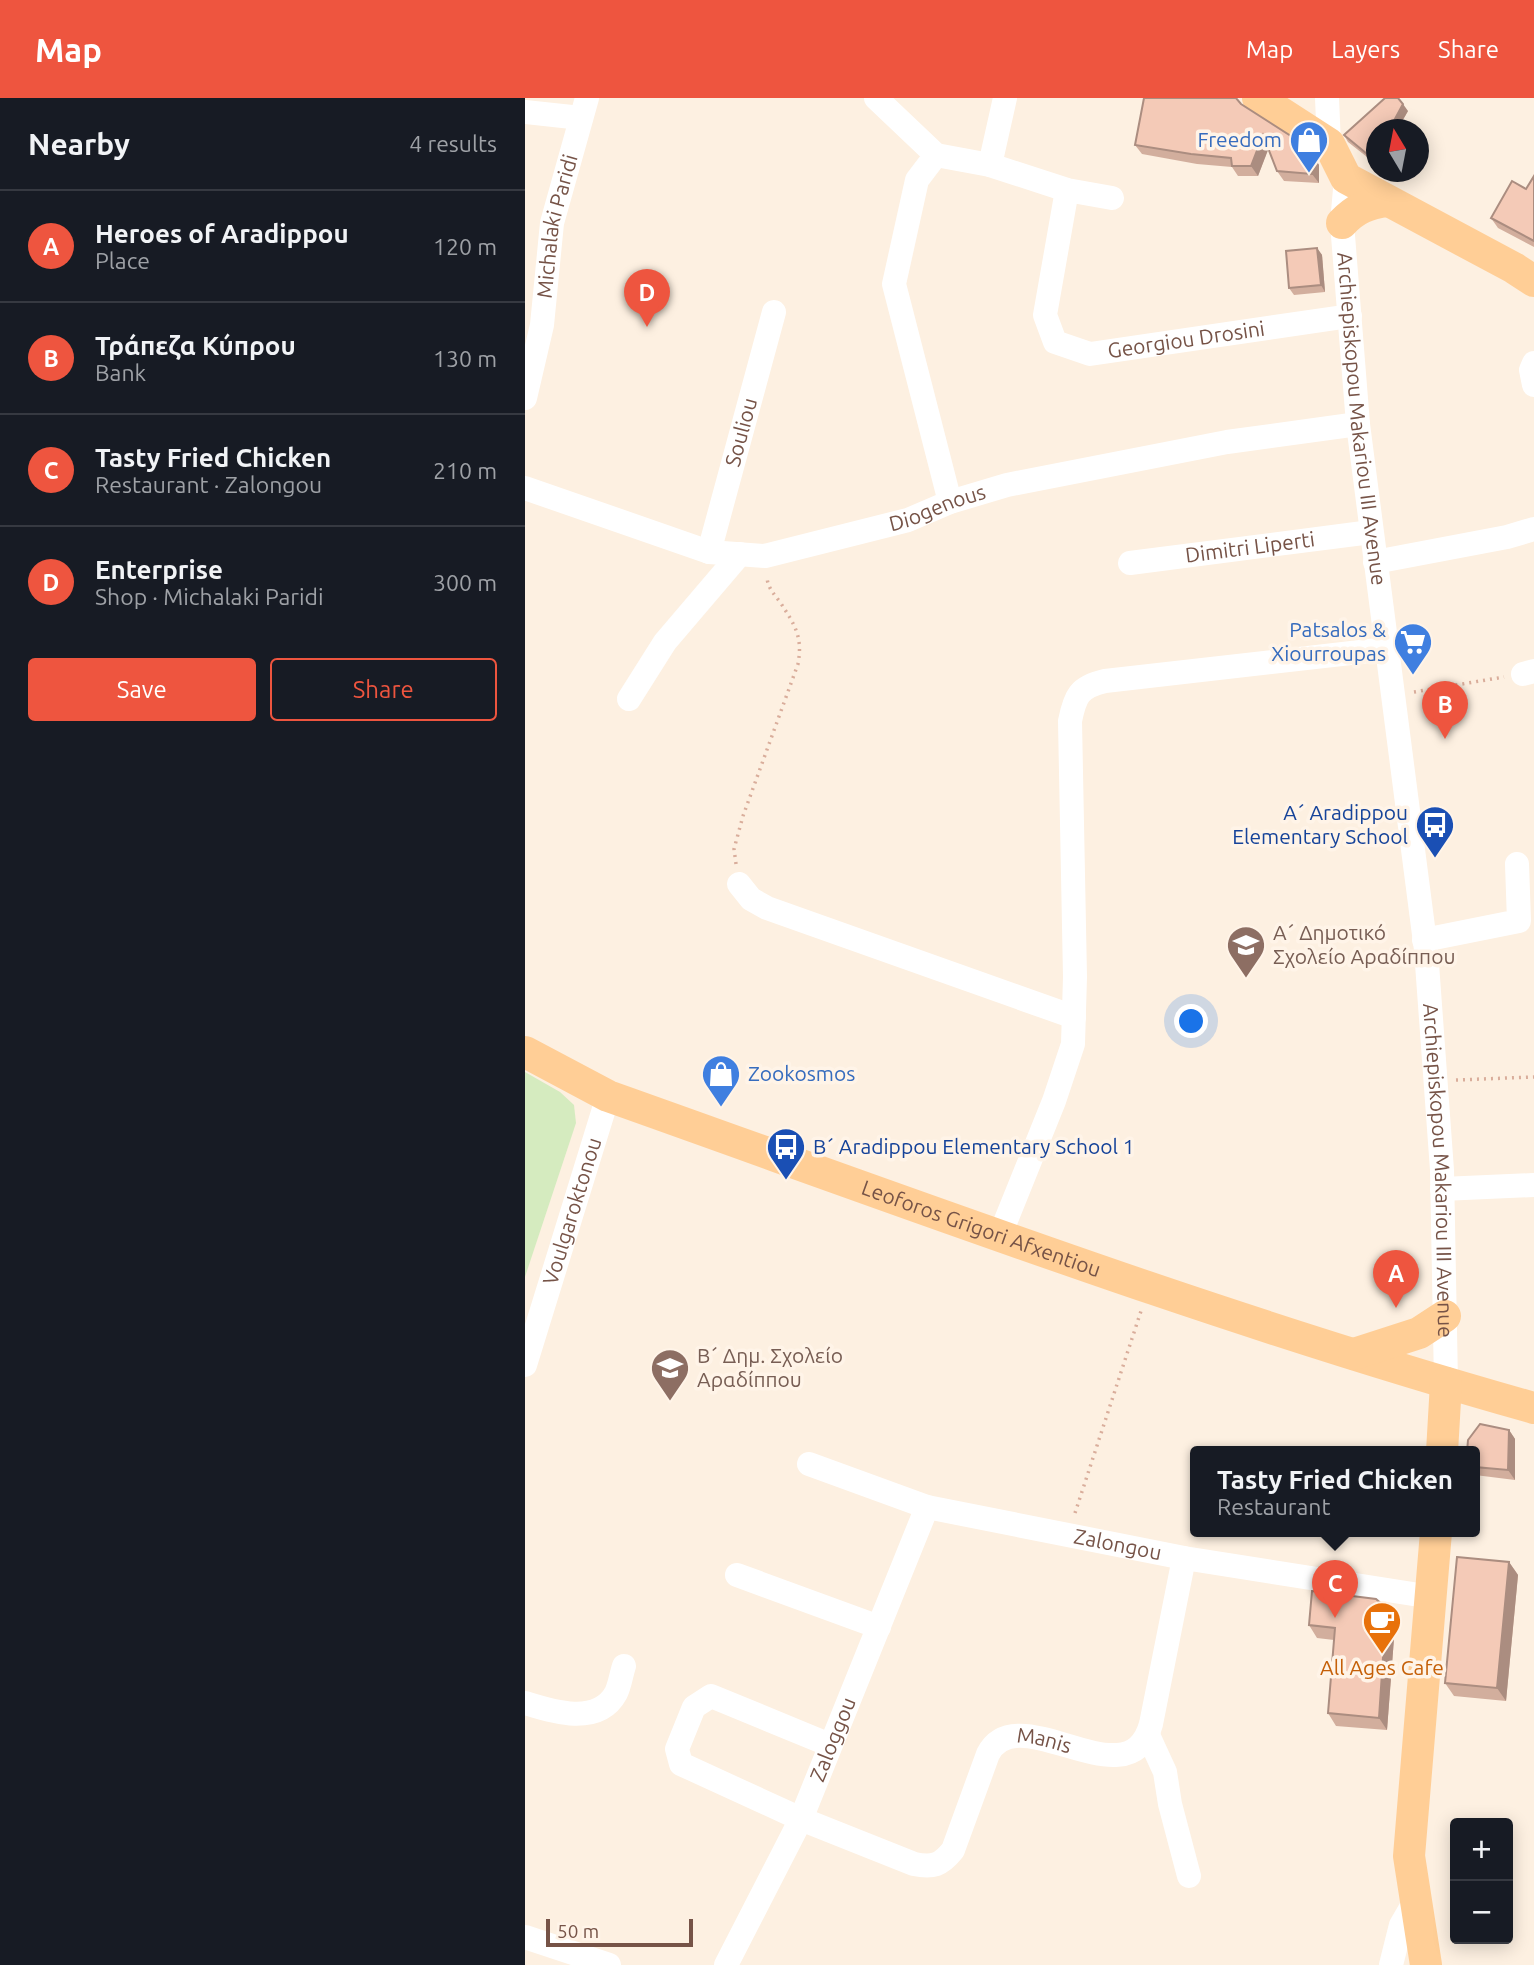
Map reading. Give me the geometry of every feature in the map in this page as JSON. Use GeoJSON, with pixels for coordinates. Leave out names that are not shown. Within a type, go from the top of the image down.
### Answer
{"type":"FeatureCollection","features":[{"type":"Feature","properties":{"kind":"main road"},"geometry":{"type":"LineString","coordinates":[[1258,98],[1329,144],[1346,178],[1534,281]]}},
{"type":"Feature","properties":{"kind":"main road"},"geometry":{"type":"LineString","coordinates":[[1342,223],[1353,212],[1367,204],[1387,201]]}},
{"type":"Feature","properties":{"kind":"main road","name":"Leoforos Grigori Afxentiou"},"geometry":{"type":"LineString","coordinates":[[525,1052],[608,1096],[1148,1288],[1446,1383],[1534,1408]]}},
{"type":"Feature","properties":{"kind":"main road"},"geometry":{"type":"LineString","coordinates":[[1354,1354],[1419,1333],[1445,1316]]}},
{"type":"Feature","properties":{"kind":"main road","name":"Archiepiskopou Makariou III Avenue"},"geometry":{"type":"LineString","coordinates":[[1442,1446],[1446,1383]]}},
{"type":"Feature","properties":{"kind":"main road"},"geometry":{"type":"LineString","coordinates":[[1426,1965],[1409,1856],[1436,1537]]}},
{"type":"Feature","properties":{"kind":"street"},"geometry":{"type":"LineString","coordinates":[[876,98],[936,155],[990,165],[1066,190],[1112,198]]}},
{"type":"Feature","properties":{"kind":"street"},"geometry":{"type":"LineString","coordinates":[[990,165],[1005,98]]}},
{"type":"Feature","properties":{"kind":"street"},"geometry":{"type":"LineString","coordinates":[[1327,98],[1329,144]]}},
{"type":"Feature","properties":{"kind":"street"},"geometry":{"type":"LineString","coordinates":[[525,112],[584,108]]}},
{"type":"Feature","properties":{"kind":"street","name":"Michalaki Paridi"},"geometry":{"type":"LineString","coordinates":[[525,398],[542,325],[552,223],[584,108]]}},
{"type":"Feature","properties":{"kind":"street"},"geometry":{"type":"LineString","coordinates":[[936,155],[917,180],[894,284],[950,502]]}},
{"type":"Feature","properties":{"kind":"street","name":"Archiepiskopou Makariou III Avenue"},"geometry":{"type":"LineString","coordinates":[[1346,178],[1342,223],[1358,424],[1424,940],[1442,1189],[1446,1383]]}},
{"type":"Feature","properties":{"kind":"street","name":"Georgiou Drosini"},"geometry":{"type":"LineString","coordinates":[[1066,190],[1045,315],[1055,342],[1090,354],[1350,316]]}},
{"type":"Feature","properties":{"kind":"street","name":"Souliou"},"geometry":{"type":"LineString","coordinates":[[709,552],[774,312]]}},
{"type":"Feature","properties":{"kind":"street"},"geometry":{"type":"LineString","coordinates":[[1534,363],[1531,370],[1534,385]]}},
{"type":"Feature","properties":{"kind":"street","name":"Diogenous"},"geometry":{"type":"LineString","coordinates":[[525,488],[709,552],[765,556],[908,520],[950,502],[1007,485],[1227,442],[1358,424]]}},
{"type":"Feature","properties":{"kind":"street"},"geometry":{"type":"LineString","coordinates":[[1375,562],[1507,537],[1534,529]]}},
{"type":"Feature","properties":{"kind":"street","name":"Dimitri Liperti"},"geometry":{"type":"LineString","coordinates":[[1130,563],[1371,532]]}},
{"type":"Feature","properties":{"kind":"street"},"geometry":{"type":"LineString","coordinates":[[629,699],[665,642],[740,554]]}},
{"type":"Feature","properties":{"kind":"street"},"geometry":{"type":"LineString","coordinates":[[1000,1235],[1054,1101],[1073,1044],[1075,977],[1070,721],[1079,693],[1090,684],[1105,681],[1386,649]]}},
{"type":"Feature","properties":{"kind":"street"},"geometry":{"type":"LineString","coordinates":[[1424,940],[1519,921],[1517,863]]}},
{"type":"Feature","properties":{"kind":"street"},"geometry":{"type":"LineString","coordinates":[[739,884],[751,899],[767,908],[1074,1017]]}},
{"type":"Feature","properties":{"kind":"street","name":"Voulgaroktonou"},"geometry":{"type":"LineString","coordinates":[[525,1365],[608,1096]]}},
{"type":"Feature","properties":{"kind":"street"},"geometry":{"type":"LineString","coordinates":[[1442,1189],[1534,1185]]}},
{"type":"Feature","properties":{"kind":"street","name":"Zalongou"},"geometry":{"type":"LineString","coordinates":[[809,1464],[927,1507],[1184,1559],[1432,1597]]}},
{"type":"Feature","properties":{"kind":"street","name":"Zaloggou"},"geometry":{"type":"LineString","coordinates":[[726,1965],[801,1819],[927,1507]]}},
{"type":"Feature","properties":{"kind":"street"},"geometry":{"type":"LineString","coordinates":[[1184,1559],[1148,1735],[1165,1772],[1170,1804],[1189,1876]]}},
{"type":"Feature","properties":{"kind":"street"},"geometry":{"type":"LineString","coordinates":[[737,1575],[879,1627]]}},
{"type":"Feature","properties":{"kind":"street"},"geometry":{"type":"LineString","coordinates":[[525,1703],[579,1715],[601,1708],[615,1694],[624,1666]]}},
{"type":"Feature","properties":{"kind":"street"},"geometry":{"type":"LineString","coordinates":[[801,1819],[681,1764],[677,1749],[694,1707],[711,1696],[831,1745]]}},
{"type":"Feature","properties":{"kind":"street","name":"Manis"},"geometry":{"type":"LineString","coordinates":[[801,1819],[914,1864],[933,1867],[943,1864],[953,1850],[988,1754],[998,1742],[1017,1735],[1116,1756],[1139,1748],[1148,1735]]}},
{"type":"Feature","properties":{"kind":"street"},"geometry":{"type":"LineString","coordinates":[[1391,1965],[1401,1925],[1415,1901]]}},
{"type":"Feature","properties":{"kind":"street"},"geometry":{"type":"LineString","coordinates":[[525,1937],[609,1965]]}},
{"type":"Feature","properties":{"kind":"path"},"geometry":{"type":"LineString","coordinates":[[739,884],[734,849],[743,816],[798,664],[801,645],[795,625],[768,586],[765,556]]}},
{"type":"Feature","properties":{"kind":"path"},"geometry":{"type":"LineString","coordinates":[[1392,695],[1528,672]]}},
{"type":"Feature","properties":{"kind":"path"},"geometry":{"type":"LineString","coordinates":[[1435,1082],[1502,1076],[1534,1077]]}},
{"type":"Feature","properties":{"kind":"path"},"geometry":{"type":"LineString","coordinates":[[1068,1535],[1148,1288]]}},
{"type":"Feature","properties":{"kind":"green space"},"geometry":{"type":"Polygon","coordinates":[[[525,1072],[560,1092],[574,1105],[576,1123],[525,1277],[525,1072]]]}},
{"type":"Feature","properties":{"kind":"building"},"geometry":{"type":"Polygon","coordinates":[[[1144,98],[1236,98],[1241,104],[1308,147],[1312,156],[1312,174],[1277,171],[1263,135],[1251,166],[1232,166],[1231,158],[1135,145],[1144,98]]]}},
{"type":"Feature","properties":{"kind":"building"},"geometry":{"type":"Polygon","coordinates":[[[1385,98],[1398,98],[1403,104],[1395,119],[1366,119],[1366,153],[1344,135],[1385,98]]]}},
{"type":"Feature","properties":{"kind":"building"},"geometry":{"type":"Polygon","coordinates":[[[1534,176],[1534,241],[1491,218],[1512,181],[1526,189],[1534,176]]]}},
{"type":"Feature","properties":{"kind":"building"},"geometry":{"type":"Polygon","coordinates":[[[1317,248],[1321,285],[1289,288],[1286,251],[1317,248]]]}},
{"type":"Feature","properties":{"kind":"building"},"geometry":{"type":"Polygon","coordinates":[[[1480,1424],[1509,1430],[1508,1470],[1480,1467],[1480,1446],[1468,1446],[1468,1440],[1480,1424]]]}},
{"type":"Feature","properties":{"kind":"building"},"geometry":{"type":"Polygon","coordinates":[[[1457,1557],[1509,1562],[1497,1688],[1445,1683],[1457,1557]]]}},
{"type":"Feature","properties":{"kind":"building"},"geometry":{"type":"Polygon","coordinates":[[[1312,1591],[1376,1599],[1383,1605],[1386,1612],[1379,1718],[1328,1713],[1335,1628],[1309,1625],[1312,1591]]]}},
{"type":"Feature","properties":{"kind":"place","name":"Freedom"},"geometry":{"type":"Point","coordinates":[1309,174]}},
{"type":"Feature","properties":{"kind":"place","name":"Enterprise"},"geometry":{"type":"Point","coordinates":[647,327]}},
{"type":"Feature","properties":{"kind":"place","name":"Patsalos & Xiourroupas"},"geometry":{"type":"Point","coordinates":[1413,676]}},
{"type":"Feature","properties":{"kind":"place","name":"Τράπεζα Κύπρου"},"geometry":{"type":"Point","coordinates":[1445,739]}},
{"type":"Feature","properties":{"kind":"place","name":"A´ Aradippou Elementary School"},"geometry":{"type":"Point","coordinates":[1435,859]}},
{"type":"Feature","properties":{"kind":"place","name":"Α´ Δημοτικό Σχολείο Αραδίππου"},"geometry":{"type":"Point","coordinates":[1246,979]}},
{"type":"Feature","properties":{"kind":"place","name":"Zookosmos"},"geometry":{"type":"Point","coordinates":[721,1108]}},
{"type":"Feature","properties":{"kind":"place","name":"B´ Aradippou Elementary School 1"},"geometry":{"type":"Point","coordinates":[786,1181]}},
{"type":"Feature","properties":{"kind":"place","name":"Heroes of Aradippou"},"geometry":{"type":"Point","coordinates":[1396,1308]}},
{"type":"Feature","properties":{"kind":"place","name":"Β´ Δημ. Σχολείο Αραδίππου"},"geometry":{"type":"Point","coordinates":[670,1402]}},
{"type":"Feature","properties":{"kind":"place","name":"Tasty Fried Chicken"},"geometry":{"type":"Point","coordinates":[1335,1618]}},
{"type":"Feature","properties":{"kind":"place","name":"All Ages Cafe"},"geometry":{"type":"Point","coordinates":[1382,1655]}}]}
